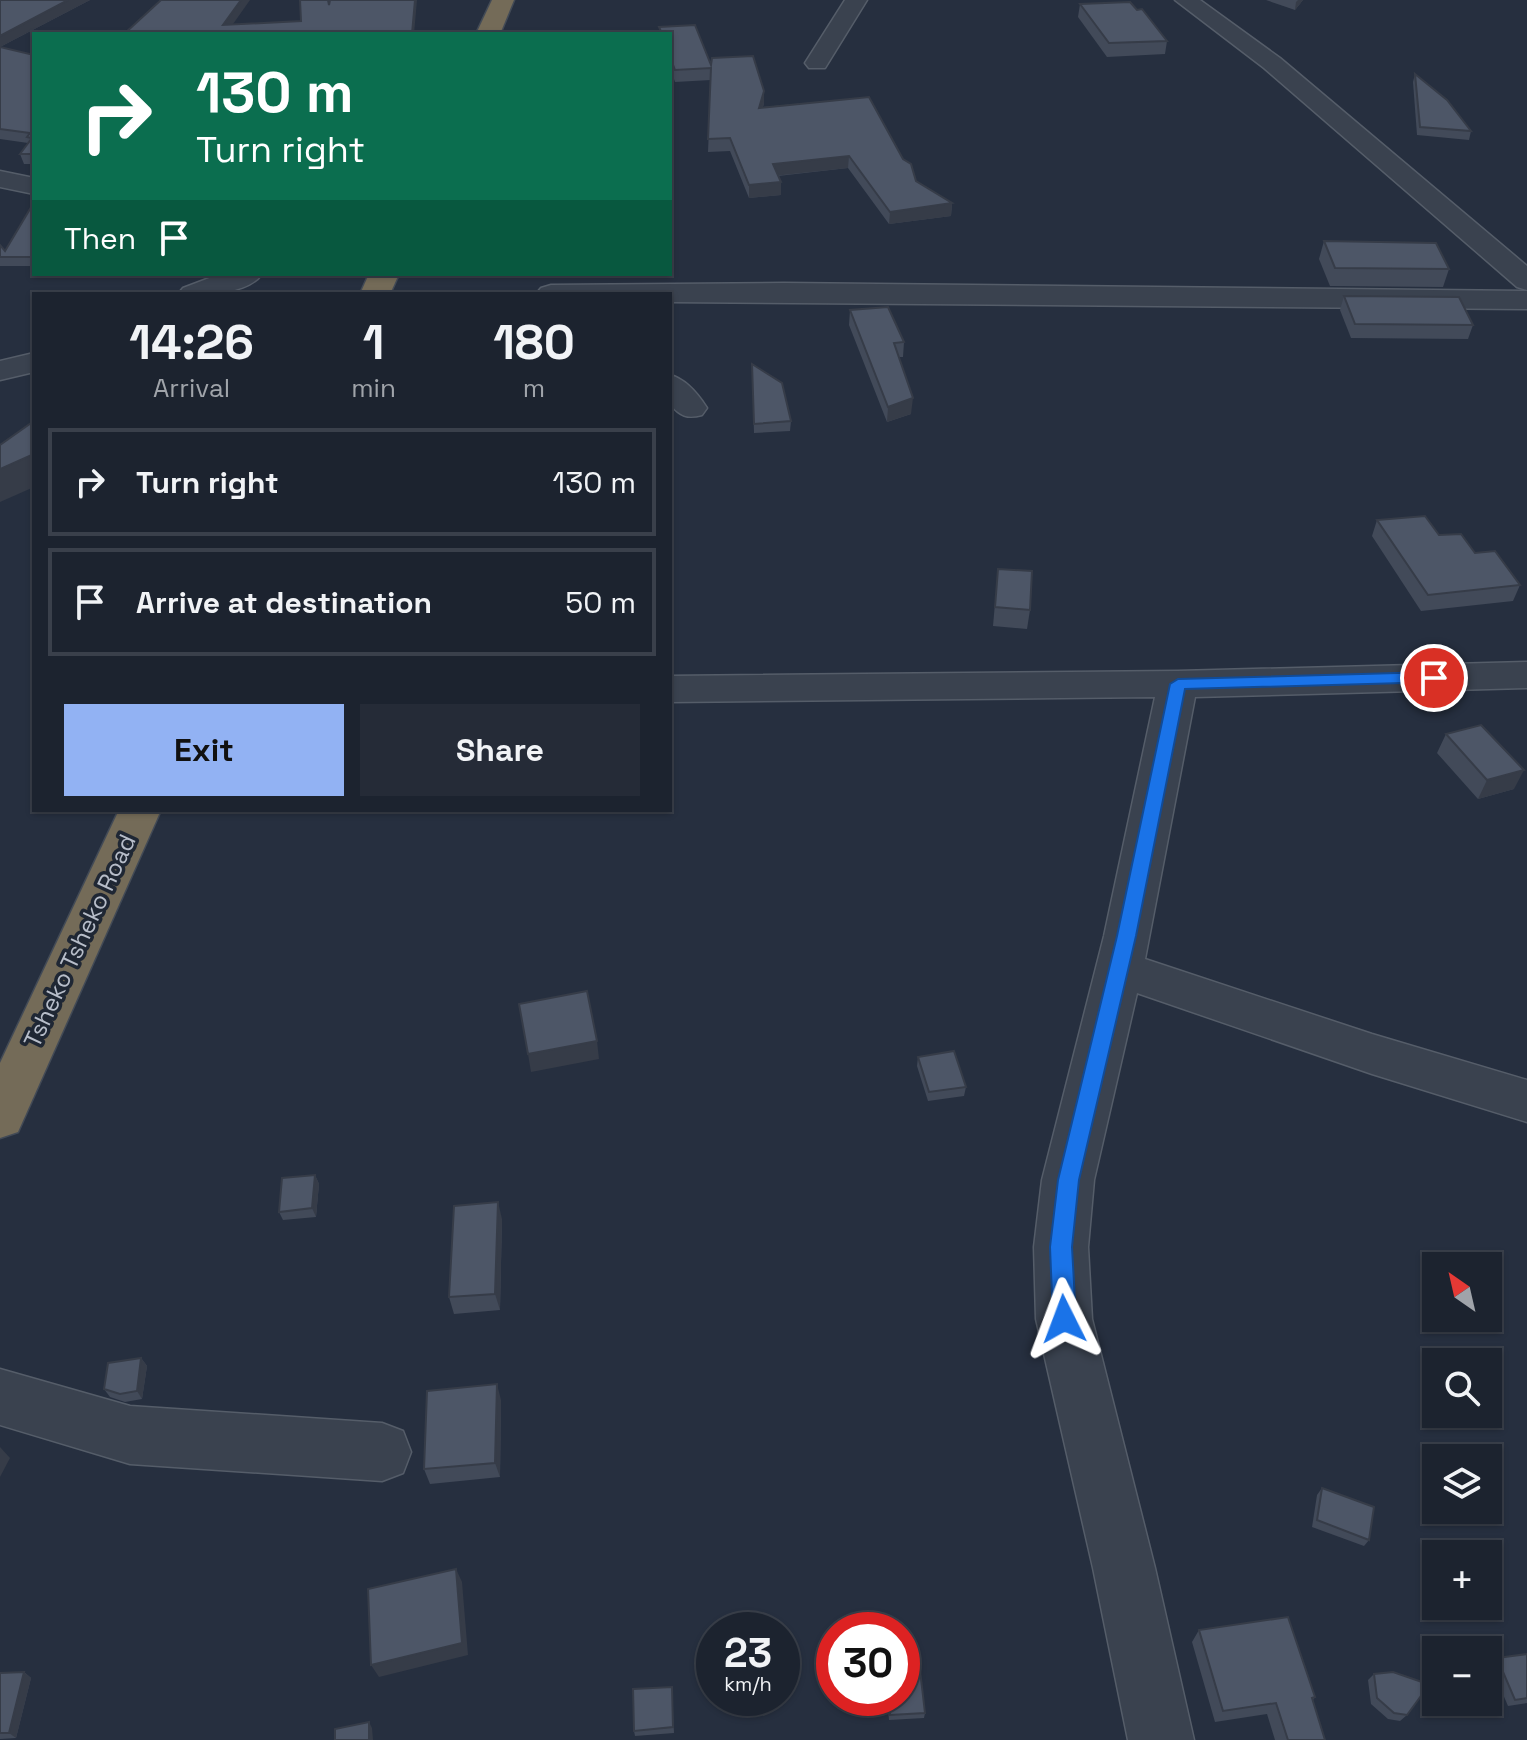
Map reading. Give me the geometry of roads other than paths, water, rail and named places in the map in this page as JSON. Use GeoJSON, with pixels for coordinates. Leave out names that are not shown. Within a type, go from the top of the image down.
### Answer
{"type":"FeatureCollection","features":[{"type":"Feature","properties":{"kind":"highway"},"geometry":{"type":"LineString","coordinates":[[489,32],[503,0]]}},
{"type":"Feature","properties":{"kind":"highway","name":"Tsheko Tsheko Road"},"geometry":{"type":"LineString","coordinates":[[0,1117],[139,812]]}},
{"type":"Feature","properties":{"kind":"street"},"geometry":{"type":"LineString","coordinates":[[817,63],[856,0]]}},
{"type":"Feature","properties":{"kind":"street"},"geometry":{"type":"LineString","coordinates":[[1186,0],[1272,63],[1527,281]]}},
{"type":"Feature","properties":{"kind":"street"},"geometry":{"type":"LineString","coordinates":[[0,179],[32,186]]}},
{"type":"Feature","properties":{"kind":"street"},"geometry":{"type":"LineString","coordinates":[[199,292],[230,282]]}},
{"type":"Feature","properties":{"kind":"street"},"geometry":{"type":"LineString","coordinates":[[672,294],[1527,300]]}},
{"type":"Feature","properties":{"kind":"street"},"geometry":{"type":"LineString","coordinates":[[0,371],[32,363]]}},
{"type":"Feature","properties":{"kind":"street"},"geometry":{"type":"LineString","coordinates":[[672,689],[1178,684],[1527,675]]}},
{"type":"Feature","properties":{"kind":"street"},"geometry":{"type":"LineString","coordinates":[[1161,1740],[1124,1568],[1064,1319],[1061,1247],[1068,1180],[1178,684]]}},
{"type":"Feature","properties":{"kind":"street"},"geometry":{"type":"LineString","coordinates":[[1117,968],[1372,1054],[1527,1101]]}},
{"type":"Feature","properties":{"kind":"street"},"geometry":{"type":"LineString","coordinates":[[0,1397],[130,1435],[382,1452]]}}]}
